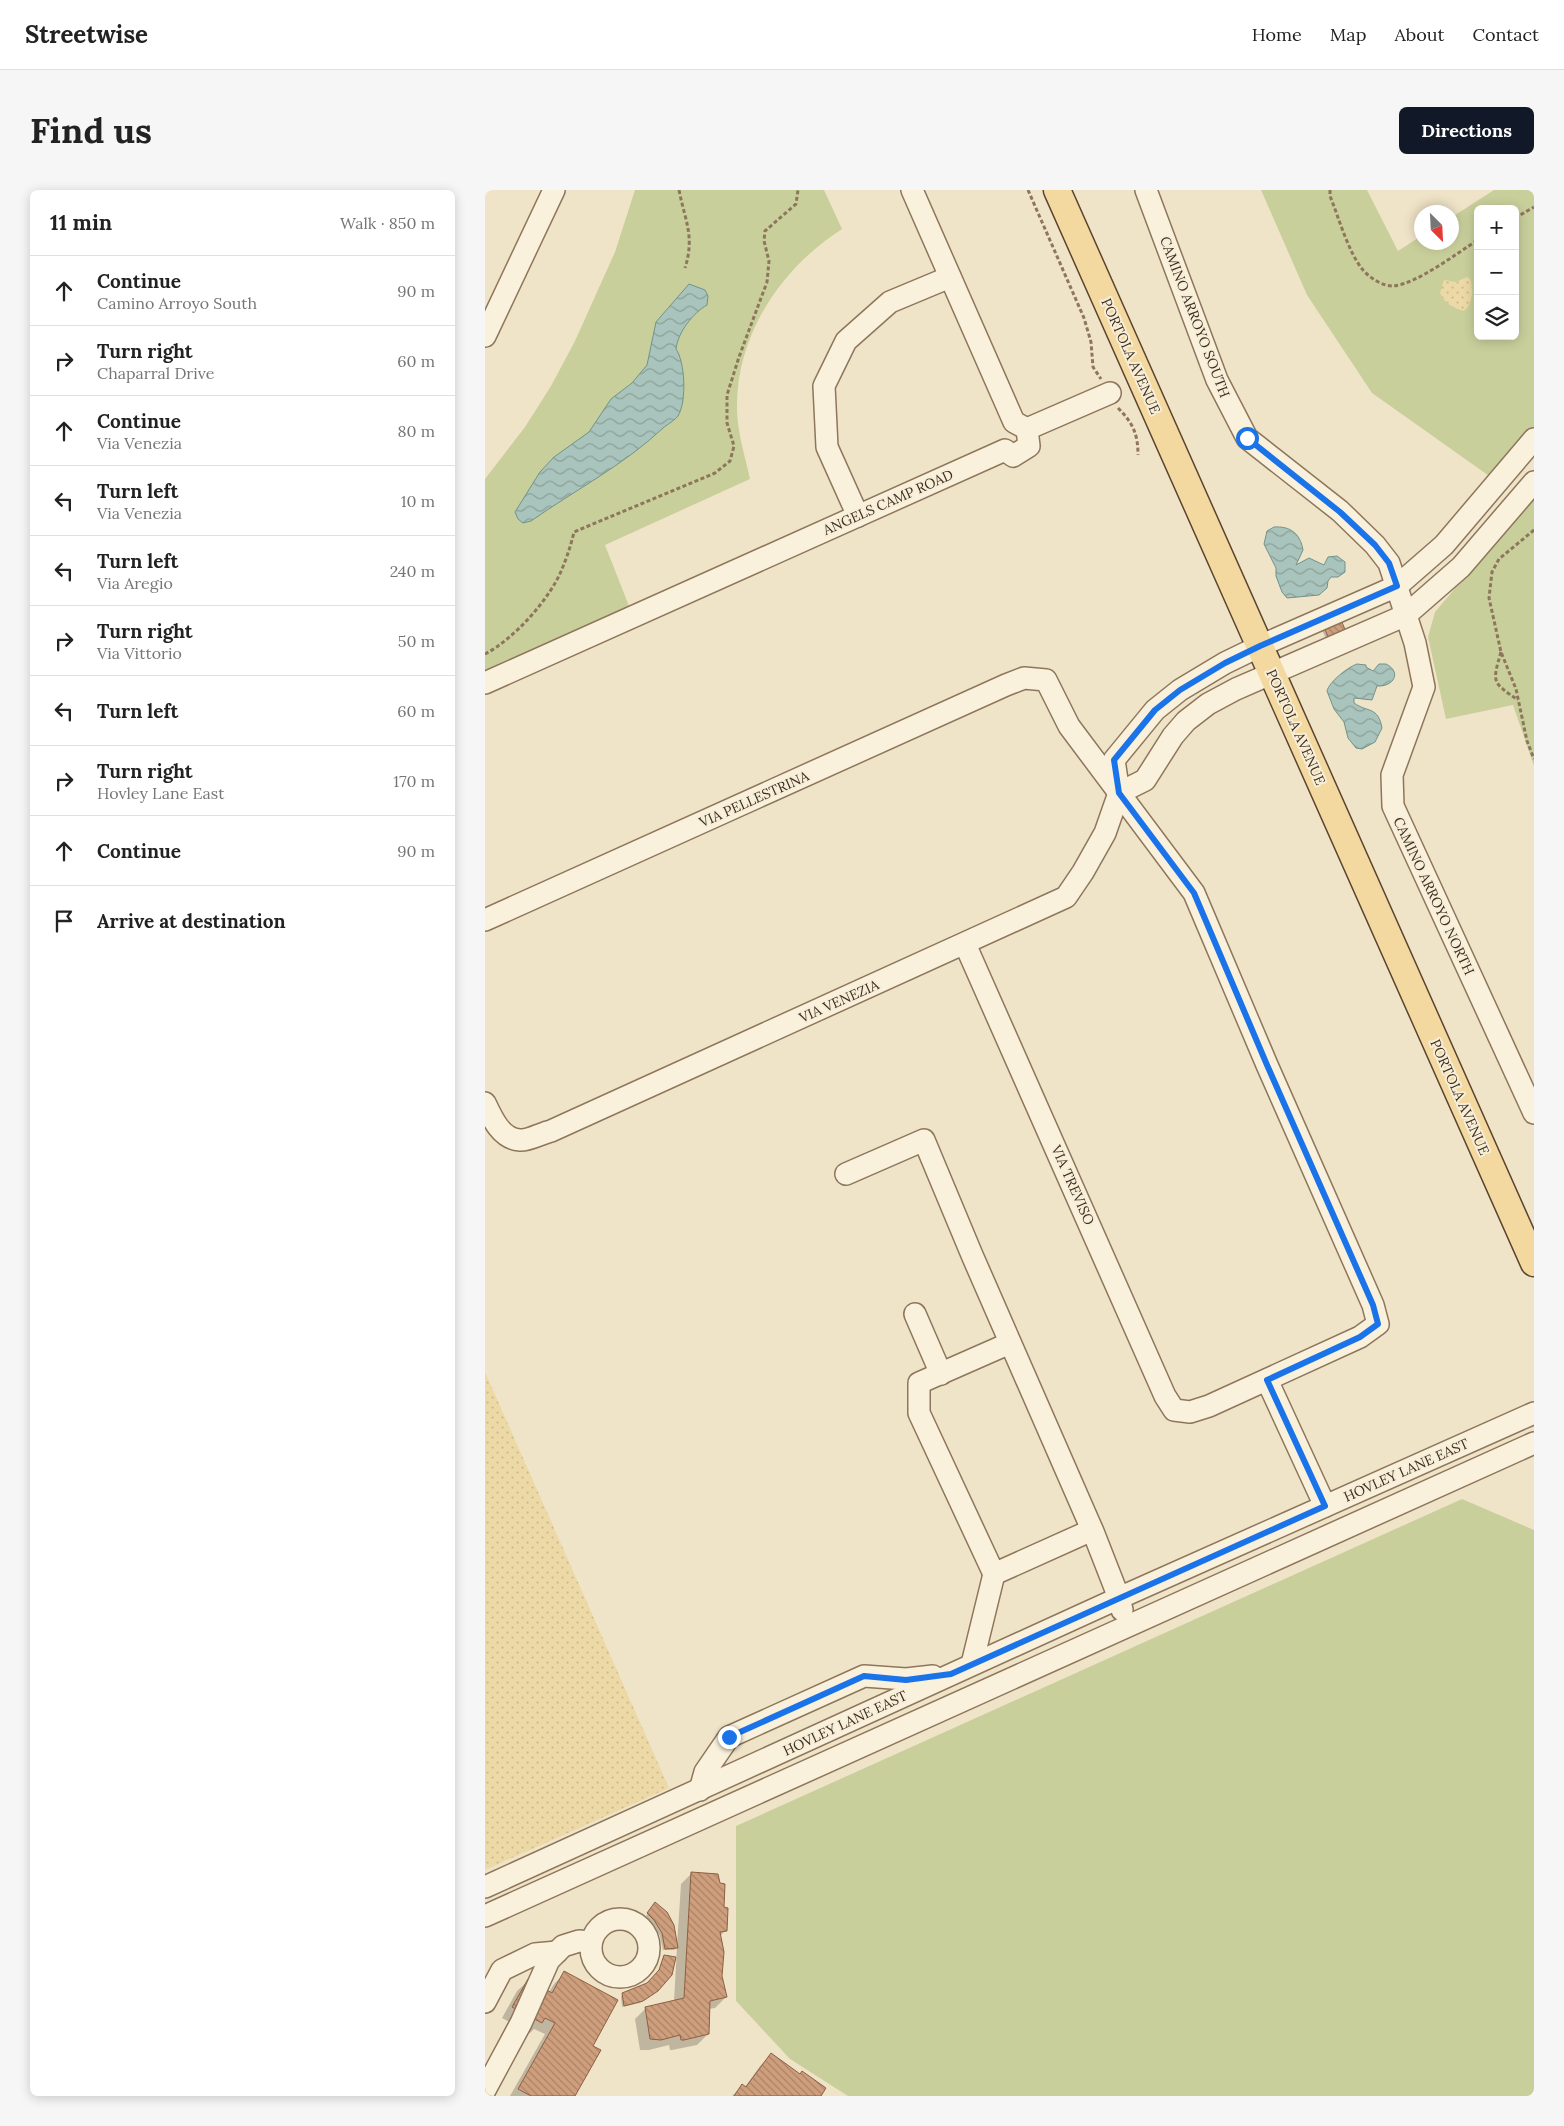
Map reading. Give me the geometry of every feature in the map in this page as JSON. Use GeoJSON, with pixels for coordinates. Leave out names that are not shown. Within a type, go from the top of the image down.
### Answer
{"type":"FeatureCollection","features":[{"type":"Feature","properties":{"kind":"main road","name":"PORTOLA AVENUE"},"geometry":{"type":"LineString","coordinates":[[1057,190],[1534,1263]]}},
{"type":"Feature","properties":{"kind":"street"},"geometry":{"type":"LineString","coordinates":[[485,336],[554,190]]}},
{"type":"Feature","properties":{"kind":"street"},"geometry":{"type":"LineString","coordinates":[[912,190],[1013,422],[1027,429],[1110,393]]}},
{"type":"Feature","properties":{"kind":"street","name":"CAMINO ARROYO SOUTH"},"geometry":{"type":"LineString","coordinates":[[1146,190],[1217,380],[1247,438],[1340,512],[1375,545],[1389,563],[1397,586]]}},
{"type":"Feature","properties":{"kind":"street"},"geometry":{"type":"LineString","coordinates":[[858,516],[827,447],[824,386],[846,341],[890,302],[950,277]]}},
{"type":"Feature","properties":{"kind":"street","name":"ANGELS CAMP ROAD"},"geometry":{"type":"LineString","coordinates":[[485,683],[1005,450],[1013,456],[1029,446],[1027,429]]}},
{"type":"Feature","properties":{"kind":"street","name":"VIA VENEZIA"},"geometry":{"type":"LineString","coordinates":[[485,1104],[503,1134],[520,1140],[551,1131],[1066,897],[1083,872],[1105,833],[1119,793],[1114,760],[1155,710],[1180,690],[1225,663],[1397,586],[1444,546],[1534,439]]}},
{"type":"Feature","properties":{"kind":"street"},"geometry":{"type":"LineString","coordinates":[[1325,1506],[1267,1380],[1360,1337],[1378,1324],[1373,1305],[1267,1065],[1194,893],[1119,793],[1145,780],[1173,736],[1186,720],[1208,704],[1236,688],[1406,616],[1461,568],[1534,482]]}},
{"type":"Feature","properties":{"kind":"street","name":"CAMINO ARROYO NORTH"},"geometry":{"type":"LineString","coordinates":[[1397,586],[1415,643],[1424,687],[1392,775],[1393,806],[1534,1113]]}},
{"type":"Feature","properties":{"kind":"street","name":"VIA PELLESTRINA"},"geometry":{"type":"LineString","coordinates":[[485,920],[1024,678],[1046,680],[1069,726],[1119,793]]}},
{"type":"Feature","properties":{"kind":"street","name":"VIA TREVISO"},"geometry":{"type":"LineString","coordinates":[[965,944],[1165,1396],[1174,1410],[1190,1412],[1267,1380]]}},
{"type":"Feature","properties":{"kind":"street"},"geometry":{"type":"LineString","coordinates":[[846,1174],[924,1140],[1092,1530],[1119,1598],[1121,1610],[1117,1620],[1004,1682]]}},
{"type":"Feature","properties":{"kind":"street"},"geometry":{"type":"LineString","coordinates":[[915,1314],[941,1374]]}},
{"type":"Feature","properties":{"kind":"street"},"geometry":{"type":"LineString","coordinates":[[972,1664],[994,1574],[919,1413],[919,1383],[1010,1343]]}},
{"type":"Feature","properties":{"kind":"street","name":"HOVLEY LANE EAST"},"geometry":{"type":"LineString","coordinates":[[485,1887],[972,1664],[1534,1413]]}},
{"type":"Feature","properties":{"kind":"street","name":"HOVLEY LANE EAST"},"geometry":{"type":"LineString","coordinates":[[485,1916],[1534,1443]]}},
{"type":"Feature","properties":{"kind":"street"},"geometry":{"type":"LineString","coordinates":[[994,1574],[1092,1530]]}},
{"type":"Feature","properties":{"kind":"street"},"geometry":{"type":"LineString","coordinates":[[700,1790],[705,1772],[729,1737],[864,1676],[906,1680],[951,1674]]}},
{"type":"Feature","properties":{"kind":"street"},"geometry":{"type":"LineString","coordinates":[[485,2090],[492,2063],[521,2023],[549,1960],[563,1946],[579,1942],[591,1942]]}},
{"type":"Feature","properties":{"kind":"street"},"geometry":{"type":"LineString","coordinates":[[485,2002],[502,1970],[535,1954],[557,1952]]}},
{"type":"Feature","properties":{"kind":"path"},"geometry":{"type":"LineString","coordinates":[[679,190],[691,237],[690,254],[685,268]]}},
{"type":"Feature","properties":{"kind":"path"},"geometry":{"type":"LineString","coordinates":[[485,654],[495,649],[517,629],[544,600],[562,571],[574,532],[715,473],[730,461],[734,446],[727,423],[727,395],[767,282],[769,261],[764,241],[765,232],[796,204],[797,190]]}},
{"type":"Feature","properties":{"kind":"path"},"geometry":{"type":"LineString","coordinates":[[1028,190],[1084,318],[1091,342],[1093,368],[1119,408],[1126,415],[1138,438],[1137,455]]}},
{"type":"Feature","properties":{"kind":"path"},"geometry":{"type":"LineString","coordinates":[[1330,190],[1330,196],[1351,247],[1363,269],[1376,281],[1392,286],[1411,281],[1474,242]]}},
{"type":"Feature","properties":{"kind":"path"},"geometry":{"type":"LineString","coordinates":[[1519,216],[1534,207]]}},
{"type":"Feature","properties":{"kind":"path"},"geometry":{"type":"LineString","coordinates":[[1534,530],[1499,559],[1492,572],[1489,598],[1501,652],[1516,689],[1527,741],[1534,759]]}},
{"type":"Feature","properties":{"kind":"path"},"geometry":{"type":"LineString","coordinates":[[1501,652],[1494,675],[1498,687],[1519,701]]}},
{"type":"Feature","properties":{"kind":"green space"},"geometry":{"type":"Polygon","coordinates":[[[635,190],[824,190],[842,229],[800,263],[782,284],[766,306],[744,355],[739,381],[737,417],[750,479],[605,545],[629,606],[485,672],[485,479],[525,427],[551,386],[575,341],[615,252],[635,190]]]}},
{"type":"Feature","properties":{"kind":"green space"},"geometry":{"type":"Polygon","coordinates":[[[1261,190],[1367,190],[1398,251],[1414,241],[1414,250],[1459,250],[1459,212],[1494,190],[1534,190],[1534,429],[1492,478],[1372,393],[1307,295],[1261,190]]]}},
{"type":"Feature","properties":{"kind":"green space"},"geometry":{"type":"Polygon","coordinates":[[[1534,495],[1534,766],[1513,705],[1446,719],[1428,637],[1435,612],[1534,495]]]}},
{"type":"Feature","properties":{"kind":"green space"},"geometry":{"type":"Polygon","coordinates":[[[1462,1499],[1534,1530],[1534,2096],[848,2096],[790,2059],[736,2001],[736,1826],[1462,1499]]]}},
{"type":"Feature","properties":{"kind":"sand"},"geometry":{"type":"Polygon","coordinates":[[[1467,277],[1470,279],[1472,296],[1464,311],[1449,305],[1440,293],[1444,280],[1456,282],[1467,277]]]}},
{"type":"Feature","properties":{"kind":"sand"},"geometry":{"type":"Polygon","coordinates":[[[485,1372],[669,1788],[485,1870],[485,1372]]]}},
{"type":"Feature","properties":{"kind":"water"},"geometry":{"type":"Polygon","coordinates":[[[689,284],[705,290],[708,296],[707,305],[687,324],[677,343],[676,349],[681,363],[684,382],[683,401],[678,416],[616,466],[531,521],[523,523],[518,519],[515,512],[540,472],[554,457],[589,432],[611,399],[632,383],[647,365],[656,322],[689,284]]]}},
{"type":"Feature","properties":{"kind":"water"},"geometry":{"type":"Polygon","coordinates":[[[1274,527],[1289,529],[1297,535],[1303,550],[1296,565],[1309,558],[1324,565],[1328,557],[1337,556],[1345,562],[1345,572],[1338,577],[1331,577],[1327,588],[1319,595],[1287,598],[1282,592],[1276,576],[1276,568],[1264,544],[1267,531],[1274,527]]]}},
{"type":"Feature","properties":{"kind":"water"},"geometry":{"type":"Polygon","coordinates":[[[1357,664],[1366,665],[1366,667],[1373,671],[1379,664],[1386,664],[1391,667],[1395,675],[1392,682],[1383,686],[1377,686],[1372,700],[1354,698],[1354,703],[1372,711],[1378,716],[1382,728],[1375,742],[1362,749],[1356,748],[1348,738],[1344,722],[1334,709],[1327,691],[1331,683],[1339,675],[1357,664]]]}},
{"type":"Feature","properties":{"kind":"building"},"geometry":{"type":"Polygon","coordinates":[[[1341,620],[1347,634],[1330,642],[1324,627],[1341,620]]]}},
{"type":"Feature","properties":{"kind":"building"},"geometry":{"type":"Polygon","coordinates":[[[691,1872],[718,1874],[720,1883],[725,1884],[724,1907],[728,1908],[727,1931],[720,1932],[724,1952],[722,1976],[727,1997],[710,2001],[709,2034],[684,2040],[681,2040],[680,2035],[661,2040],[650,2039],[645,2007],[684,1998],[691,1872]]]}},
{"type":"Feature","properties":{"kind":"building"},"geometry":{"type":"Polygon","coordinates":[[[655,1902],[667,1912],[674,1925],[678,1948],[665,1949],[662,1933],[647,1913],[655,1902]]]}},
{"type":"Feature","properties":{"kind":"building"},"geometry":{"type":"Polygon","coordinates":[[[664,1955],[676,1957],[672,1975],[658,1991],[643,2001],[624,2006],[622,1993],[647,1983],[659,1970],[664,1955]]]}},
{"type":"Feature","properties":{"kind":"building"},"geometry":{"type":"Polygon","coordinates":[[[564,1971],[618,2000],[593,2046],[601,2050],[575,2096],[531,2096],[518,2089],[555,2023],[545,2018],[542,2023],[512,2007],[528,1979],[552,1993],[564,1971]]]}},
{"type":"Feature","properties":{"kind":"building"},"geometry":{"type":"Polygon","coordinates":[[[771,2053],[800,2074],[802,2071],[826,2088],[821,2096],[734,2096],[742,2084],[746,2087],[771,2053]]]}},
{"type":"Feature","properties":{"kind":"route"},"geometry":{"type":"LineString","coordinates":[[729,1737],[864,1676],[906,1680],[951,1674],[1325,1506],[1267,1380],[1360,1337],[1378,1324],[1373,1305],[1267,1065],[1194,893],[1119,793],[1114,760],[1155,710],[1180,690],[1225,663],[1260,646],[1397,586],[1389,563],[1375,545],[1340,512],[1247,438]]}}]}
